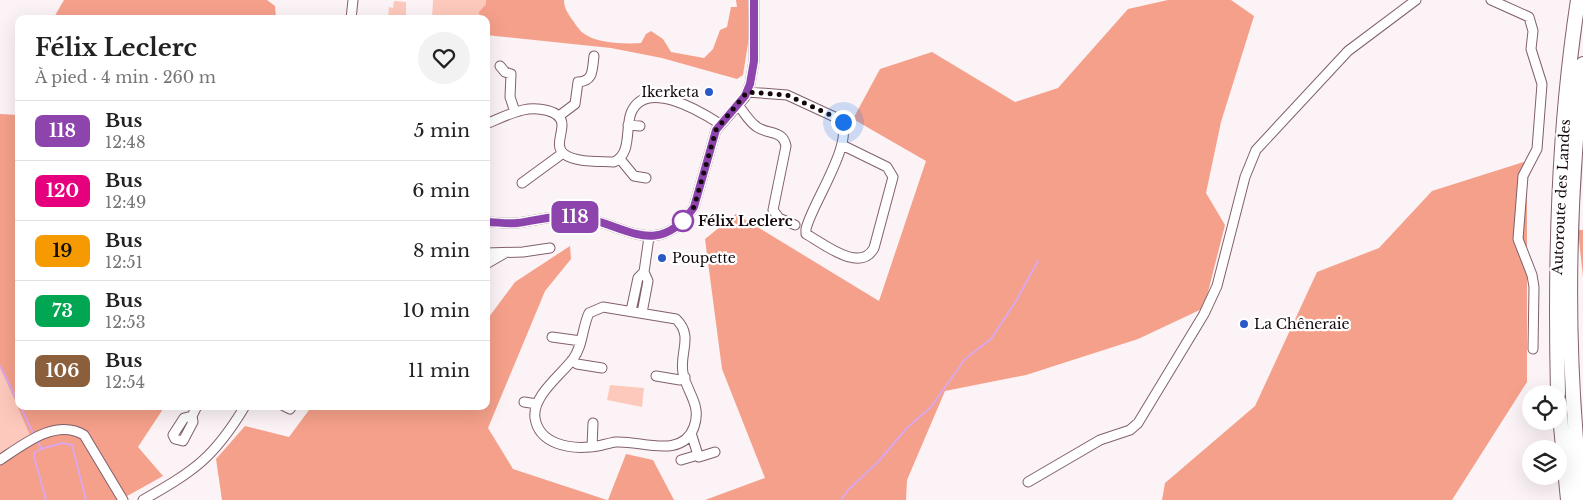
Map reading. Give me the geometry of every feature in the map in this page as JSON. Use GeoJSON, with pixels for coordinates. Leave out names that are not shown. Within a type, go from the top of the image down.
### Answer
{"type":"FeatureCollection","features":[{"type":"Feature","properties":{"kind":"highway","name":"Autoroute des Landes"},"geometry":{"type":"LineString","coordinates":[[1558,385],[1556,293],[1561,150],[1578,0]]}},
{"type":"Feature","properties":{"kind":"highway","name":"Autoroute des Landes"},"geometry":{"type":"LineString","coordinates":[[1582,500],[1573,404],[1570,289],[1572,203],[1583,64]]}},
{"type":"Feature","properties":{"kind":"highway"},"geometry":{"type":"LineString","coordinates":[[1561,430],[1568,500]]}},
{"type":"Feature","properties":{"kind":"street"},"geometry":{"type":"LineString","coordinates":[[351,15],[353,0]]}},
{"type":"Feature","properties":{"kind":"street"},"geometry":{"type":"LineString","coordinates":[[490,222],[515,223],[558,216],[584,217],[617,227],[629,234],[649,237],[671,231],[687,217],[694,207],[712,140],[720,124],[747,92],[754,61],[754,0]]}},
{"type":"Feature","properties":{"kind":"street"},"geometry":{"type":"LineString","coordinates":[[1028,482],[1100,440],[1130,430],[1138,423],[1204,314],[1217,286],[1245,177],[1256,150],[1348,51],[1416,0]]}},
{"type":"Feature","properties":{"kind":"street"},"geometry":{"type":"LineString","coordinates":[[1491,0],[1529,17],[1532,23],[1531,49],[1542,84],[1537,149],[1523,176],[1518,239],[1532,275],[1534,287],[1533,349]]}},
{"type":"Feature","properties":{"kind":"street"},"geometry":{"type":"LineString","coordinates":[[559,116],[575,104],[578,82],[587,82],[591,78],[594,56]]}},
{"type":"Feature","properties":{"kind":"street"},"geometry":{"type":"LineString","coordinates":[[500,66],[505,72],[511,74],[510,97],[516,112]]}},
{"type":"Feature","properties":{"kind":"street"},"geometry":{"type":"LineString","coordinates":[[747,92],[787,95],[839,119],[844,128],[842,145],[806,229],[806,234],[849,258],[860,259],[871,254],[874,248],[893,177],[887,167],[842,145]]}},
{"type":"Feature","properties":{"kind":"street"},"geometry":{"type":"LineString","coordinates":[[490,122],[527,109],[554,112],[559,116],[562,123],[560,148],[563,153],[570,158],[614,162],[620,160],[624,154],[628,125],[636,105],[654,97],[680,102],[720,124]]}},
{"type":"Feature","properties":{"kind":"street"},"geometry":{"type":"LineString","coordinates":[[738,104],[758,128],[778,134],[784,139],[786,146],[773,210],[779,218],[795,225]]}},
{"type":"Feature","properties":{"kind":"street"},"geometry":{"type":"LineString","coordinates":[[628,125],[640,126]]}},
{"type":"Feature","properties":{"kind":"street"},"geometry":{"type":"LineString","coordinates":[[522,183],[563,153]]}},
{"type":"Feature","properties":{"kind":"street"},"geometry":{"type":"LineString","coordinates":[[620,160],[634,176],[646,178]]}},
{"type":"Feature","properties":{"kind":"street"},"geometry":{"type":"LineString","coordinates":[[631,311],[648,280],[644,272],[649,237]]}},
{"type":"Feature","properties":{"kind":"street"},"geometry":{"type":"LineString","coordinates":[[490,253],[550,248]]}},
{"type":"Feature","properties":{"kind":"street"},"geometry":{"type":"LineString","coordinates":[[490,262],[506,252]]}},
{"type":"Feature","properties":{"kind":"street"},"geometry":{"type":"LineString","coordinates":[[641,292],[642,313]]}},
{"type":"Feature","properties":{"kind":"street"},"geometry":{"type":"LineString","coordinates":[[603,307],[642,313],[676,319],[681,323],[685,331],[686,342],[683,372],[696,404],[697,414],[691,433],[686,440],[670,447],[618,442],[592,447],[555,444],[545,436],[535,418],[537,404],[578,353],[586,319],[595,309],[603,307]]}},
{"type":"Feature","properties":{"kind":"street"},"geometry":{"type":"LineString","coordinates":[[552,337],[580,341]]}},
{"type":"Feature","properties":{"kind":"street"},"geometry":{"type":"LineString","coordinates":[[572,360],[577,364],[602,368]]}},
{"type":"Feature","properties":{"kind":"street"},"geometry":{"type":"LineString","coordinates":[[656,376],[680,380],[685,377]]}},
{"type":"Feature","properties":{"kind":"street"},"geometry":{"type":"LineString","coordinates":[[524,402],[537,404]]}},
{"type":"Feature","properties":{"kind":"street"},"geometry":{"type":"LineString","coordinates":[[192,416],[195,410]]}},
{"type":"Feature","properties":{"kind":"street"},"geometry":{"type":"LineString","coordinates":[[143,500],[190,473],[201,464],[221,444],[242,410]]}},
{"type":"Feature","properties":{"kind":"street"},"geometry":{"type":"LineString","coordinates":[[592,447],[593,423]]}},
{"type":"Feature","properties":{"kind":"street"},"geometry":{"type":"LineString","coordinates":[[0,460],[29,442],[57,429],[63,428],[77,431],[84,435],[124,500]]}},
{"type":"Feature","properties":{"kind":"street"},"geometry":{"type":"LineString","coordinates":[[691,433],[698,455]]}},
{"type":"Feature","properties":{"kind":"street"},"geometry":{"type":"LineString","coordinates":[[681,460],[714,452]]}},
{"type":"Feature","properties":{"kind":"shaded area"},"geometry":{"type":"Polygon","coordinates":[[[64,0],[267,0],[275,6],[276,15],[55,15],[64,0]]]}},
{"type":"Feature","properties":{"kind":"shaded area"},"geometry":{"type":"Polygon","coordinates":[[[433,0],[486,0],[480,15],[432,15],[433,0]]]}},
{"type":"Feature","properties":{"kind":"shaded area"},"geometry":{"type":"Polygon","coordinates":[[[486,0],[564,0],[571,18],[581,32],[589,37],[611,42],[641,43],[646,34],[651,31],[663,39],[671,52],[704,58],[713,49],[720,30],[727,27],[731,7],[737,7],[736,0],[748,0],[750,31],[743,75],[737,79],[662,58],[611,48],[490,35],[490,15],[479,15],[479,12],[486,4],[486,0]]]}},
{"type":"Feature","properties":{"kind":"shaded area"},"geometry":{"type":"Polygon","coordinates":[[[1168,0],[1231,0],[1254,16],[1221,122],[1206,193],[1225,225],[1204,308],[1138,339],[1026,375],[945,391],[907,480],[906,500],[705,500],[765,478],[722,369],[705,239],[736,214],[879,301],[926,161],[853,119],[880,69],[932,52],[1015,102],[1058,88],[1128,9],[1168,0]]]}},
{"type":"Feature","properties":{"kind":"shaded area"},"geometry":{"type":"Polygon","coordinates":[[[394,1],[406,2],[406,15],[388,15],[389,7],[393,8],[394,1]]]}},
{"type":"Feature","properties":{"kind":"shaded area"},"geometry":{"type":"Polygon","coordinates":[[[0,114],[15,115],[15,401],[0,367],[0,114]]]}},
{"type":"Feature","properties":{"kind":"shaded area"},"geometry":{"type":"Polygon","coordinates":[[[1527,161],[1527,382],[1525,385],[1522,385],[1522,390],[1452,500],[1162,500],[1165,483],[1255,406],[1317,272],[1379,248],[1432,191],[1527,161]]]}},
{"type":"Feature","properties":{"kind":"shaded area"},"geometry":{"type":"Polygon","coordinates":[[[1578,230],[1583,230],[1583,277],[1578,230]]]}},
{"type":"Feature","properties":{"kind":"shaded area"},"geometry":{"type":"Polygon","coordinates":[[[570,246],[571,259],[545,291],[488,428],[513,469],[607,500],[222,500],[216,459],[245,426],[289,437],[309,410],[490,410],[490,316],[515,282],[570,246]]]}},
{"type":"Feature","properties":{"kind":"shaded area"},"geometry":{"type":"Polygon","coordinates":[[[0,367],[15,400],[15,410],[20,410],[32,437],[0,456],[0,367]]]}},
{"type":"Feature","properties":{"kind":"shaded area"},"geometry":{"type":"Polygon","coordinates":[[[610,385],[644,388],[642,407],[607,400],[610,385]]]}},
{"type":"Feature","properties":{"kind":"shaded area"},"geometry":{"type":"Polygon","coordinates":[[[19,410],[162,410],[138,447],[163,476],[120,500],[0,500],[0,456],[31,437],[19,410]]]}},
{"type":"Feature","properties":{"kind":"shaded area"},"geometry":{"type":"Polygon","coordinates":[[[626,454],[653,460],[674,500],[608,500],[626,454]]]}},
{"type":"Feature","properties":{"kind":"waterway"},"geometry":{"type":"LineString","coordinates":[[841,500],[848,490],[878,462],[907,428],[931,407],[965,359],[991,339],[1016,301],[1038,261]]}},
{"type":"Feature","properties":{"kind":"waterway"},"geometry":{"type":"LineString","coordinates":[[0,366],[15,396]]}},
{"type":"Feature","properties":{"kind":"waterway"},"geometry":{"type":"LineString","coordinates":[[22,410],[34,435]]}},
{"type":"Feature","properties":{"kind":"waterway"},"geometry":{"type":"LineString","coordinates":[[37,439],[41,449],[34,453],[34,457],[46,500]]}},
{"type":"Feature","properties":{"kind":"waterway"},"geometry":{"type":"LineString","coordinates":[[41,449],[62,443],[72,445],[86,500]]}},
{"type":"Feature","properties":{"kind":"bus line","name":"118"},"geometry":{"type":"LineString","coordinates":[[490,222],[515,223],[566,216],[597,220],[617,227],[629,234],[642,237],[657,236],[671,231],[687,217],[694,207],[716,130],[745,96],[750,84],[754,61],[754,0]]}},
{"type":"Feature","properties":{"kind":"place","name":"Ikerketa"},"geometry":{"type":"Point","coordinates":[709,92]}},
{"type":"Feature","properties":{"kind":"place","name":"Félix Leclerc"},"geometry":{"type":"Point","coordinates":[683,221]}},
{"type":"Feature","properties":{"kind":"place","name":"Poupette"},"geometry":{"type":"Point","coordinates":[662,258]}},
{"type":"Feature","properties":{"kind":"place","name":"La Chêneraie"},"geometry":{"type":"Point","coordinates":[1244,324]}},
{"type":"Feature","properties":{"kind":"route"},"geometry":{"type":"LineString","coordinates":[[683,221],[679,224],[694,207],[716,130],[747,92],[787,95],[843,122]]}}]}
